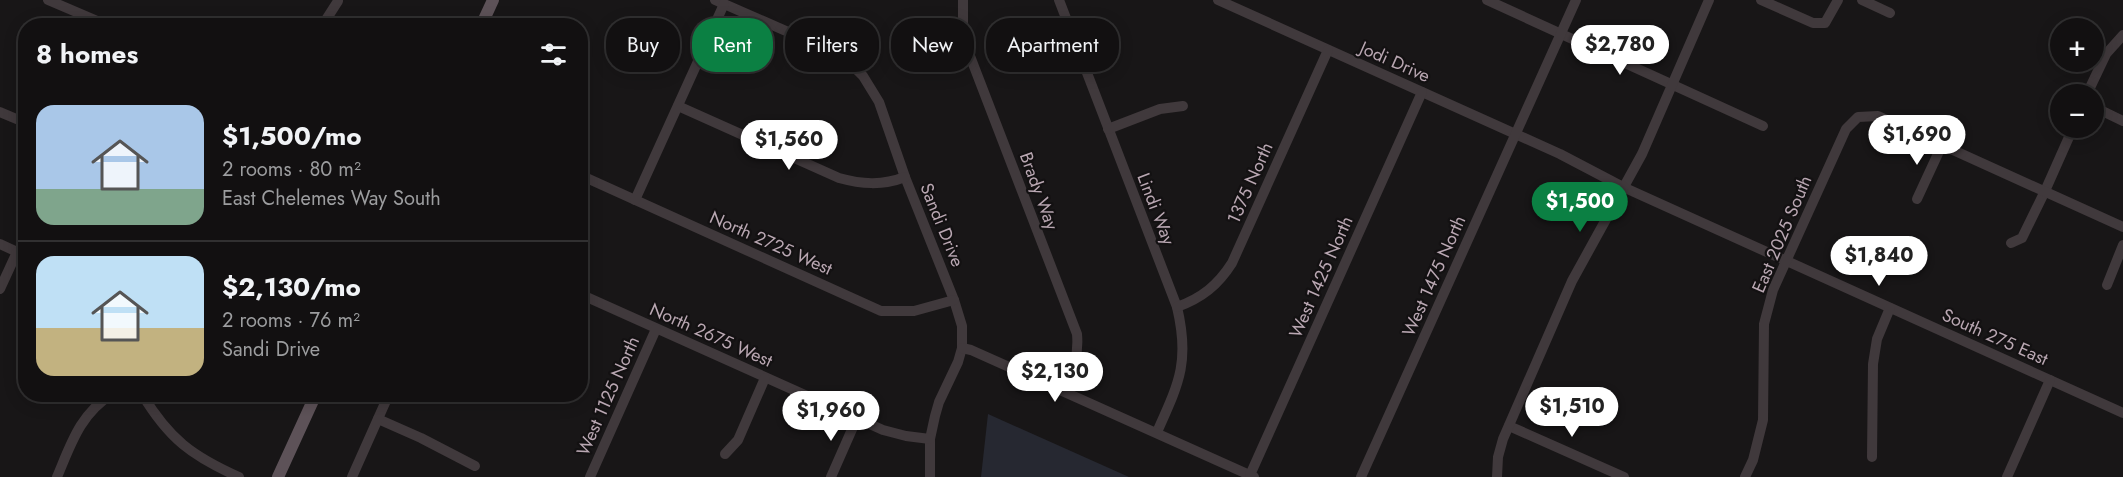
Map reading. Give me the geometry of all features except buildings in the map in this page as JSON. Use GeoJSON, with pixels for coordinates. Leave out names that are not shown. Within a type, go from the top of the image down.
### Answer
{"type":"FeatureCollection","features":[{"type":"Feature","properties":{"kind":"main road"},"geometry":{"type":"LineString","coordinates":[[485,18],[493,0]]}},
{"type":"Feature","properties":{"kind":"main road"},"geometry":{"type":"LineString","coordinates":[[278,477],[312,402]]}},
{"type":"Feature","properties":{"kind":"street"},"geometry":{"type":"LineString","coordinates":[[48,0],[91,18]]}},
{"type":"Feature","properties":{"kind":"street","name":"Brady Way"},"geometry":{"type":"LineString","coordinates":[[963,0],[963,28],[970,56],[1077,334],[1079,351],[1075,367],[1064,391]]}},
{"type":"Feature","properties":{"kind":"street","name":"Lindi Way"},"geometry":{"type":"LineString","coordinates":[[1059,0],[1177,307],[1184,353],[1174,396],[1157,432]]}},
{"type":"Feature","properties":{"kind":"street","name":"Jodi Drive"},"geometry":{"type":"LineString","coordinates":[[1218,0],[1560,154],[1623,187]]}},
{"type":"Feature","properties":{"kind":"street"},"geometry":{"type":"LineString","coordinates":[[1487,0],[1763,126]]}},
{"type":"Feature","properties":{"kind":"street","name":"West 1475 North"},"geometry":{"type":"LineString","coordinates":[[1361,477],[1576,0]]}},
{"type":"Feature","properties":{"kind":"street"},"geometry":{"type":"LineString","coordinates":[[1497,477],[1498,457],[1509,426],[1572,281],[1642,154],[1709,0]]}},
{"type":"Feature","properties":{"kind":"street"},"geometry":{"type":"LineString","coordinates":[[1761,0],[1813,23],[1825,23],[1838,0]]}},
{"type":"Feature","properties":{"kind":"street"},"geometry":{"type":"LineString","coordinates":[[1862,0],[1890,13]]}},
{"type":"Feature","properties":{"kind":"street"},"geometry":{"type":"LineString","coordinates":[[327,18],[338,1]]}},
{"type":"Feature","properties":{"kind":"street"},"geometry":{"type":"LineString","coordinates":[[635,200],[678,106],[720,2]]}},
{"type":"Feature","properties":{"kind":"street","name":"Sandi Drive"},"geometry":{"type":"LineString","coordinates":[[720,2],[827,49],[849,62],[863,76],[879,102],[905,177],[954,300],[962,326],[962,348]]}},
{"type":"Feature","properties":{"kind":"street"},"geometry":{"type":"LineString","coordinates":[[2092,84],[2106,54],[2123,35]]}},
{"type":"Feature","properties":{"kind":"street","name":"1375 North"},"geometry":{"type":"LineString","coordinates":[[1177,307],[1199,298],[1223,278],[1328,50]]}},
{"type":"Feature","properties":{"kind":"street","name":"West 1425 North"},"geometry":{"type":"LineString","coordinates":[[1252,476],[1422,92]]}},
{"type":"Feature","properties":{"kind":"street"},"geometry":{"type":"LineString","coordinates":[[678,106],[838,178],[858,184],[883,184],[905,177]]}},
{"type":"Feature","properties":{"kind":"street"},"geometry":{"type":"LineString","coordinates":[[1108,129],[1160,109],[1183,106]]}},
{"type":"Feature","properties":{"kind":"street"},"geometry":{"type":"LineString","coordinates":[[2104,111],[2123,120]]}},
{"type":"Feature","properties":{"kind":"street"},"geometry":{"type":"LineString","coordinates":[[0,112],[18,120]]}},
{"type":"Feature","properties":{"kind":"street","name":"East 2025 South"},"geometry":{"type":"LineString","coordinates":[[1745,477],[1753,460],[1763,420],[1764,324],[1773,290],[1846,129],[1858,117],[1878,116],[1942,145]]}},
{"type":"Feature","properties":{"kind":"street"},"geometry":{"type":"LineString","coordinates":[[2011,243],[2022,238],[2069,138]]}},
{"type":"Feature","properties":{"kind":"street"},"geometry":{"type":"LineString","coordinates":[[1917,199],[1942,145],[2123,227]]}},
{"type":"Feature","properties":{"kind":"street","name":"North 2725 West"},"geometry":{"type":"LineString","coordinates":[[588,179],[881,310],[914,311],[954,300]]}},
{"type":"Feature","properties":{"kind":"street","name":"South 275 East"},"geometry":{"type":"LineString","coordinates":[[1623,187],[2123,413]]}},
{"type":"Feature","properties":{"kind":"street"},"geometry":{"type":"LineString","coordinates":[[0,244],[18,253]]}},
{"type":"Feature","properties":{"kind":"street"},"geometry":{"type":"LineString","coordinates":[[2106,285],[2123,245]]}},
{"type":"Feature","properties":{"kind":"street"},"geometry":{"type":"LineString","coordinates":[[0,289],[18,259]]}},
{"type":"Feature","properties":{"kind":"street","name":"North 2675 West"},"geometry":{"type":"LineString","coordinates":[[588,298],[895,434],[930,439]]}},
{"type":"Feature","properties":{"kind":"street"},"geometry":{"type":"LineString","coordinates":[[1872,457],[1873,364],[1877,339],[1890,308]]}},
{"type":"Feature","properties":{"kind":"street","name":"West 1125 North"},"geometry":{"type":"LineString","coordinates":[[590,477],[656,329]]}},
{"type":"Feature","properties":{"kind":"street"},"geometry":{"type":"LineString","coordinates":[[930,477],[930,439],[939,402],[958,362],[962,348],[1157,432],[1252,476]]}},
{"type":"Feature","properties":{"kind":"street"},"geometry":{"type":"LineString","coordinates":[[725,454],[738,440],[765,378]]}},
{"type":"Feature","properties":{"kind":"street"},"geometry":{"type":"LineString","coordinates":[[2007,477],[2050,380]]}},
{"type":"Feature","properties":{"kind":"street"},"geometry":{"type":"LineString","coordinates":[[57,477],[84,418],[99,402]]}},
{"type":"Feature","properties":{"kind":"street"},"geometry":{"type":"LineString","coordinates":[[146,402],[171,435],[195,456],[239,477]]}},
{"type":"Feature","properties":{"kind":"street"},"geometry":{"type":"LineString","coordinates":[[352,477],[385,402]]}},
{"type":"Feature","properties":{"kind":"street"},"geometry":{"type":"LineString","coordinates":[[831,477],[857,418]]}},
{"type":"Feature","properties":{"kind":"street"},"geometry":{"type":"LineString","coordinates":[[378,419],[422,438],[475,466]]}},
{"type":"Feature","properties":{"kind":"street"},"geometry":{"type":"LineString","coordinates":[[1509,426],[1624,477]]}},
{"type":"Feature","properties":{"kind":"shaded area"},"geometry":{"type":"Polygon","coordinates":[[[988,414],[1129,477],[981,477],[988,414]]]}}]}
